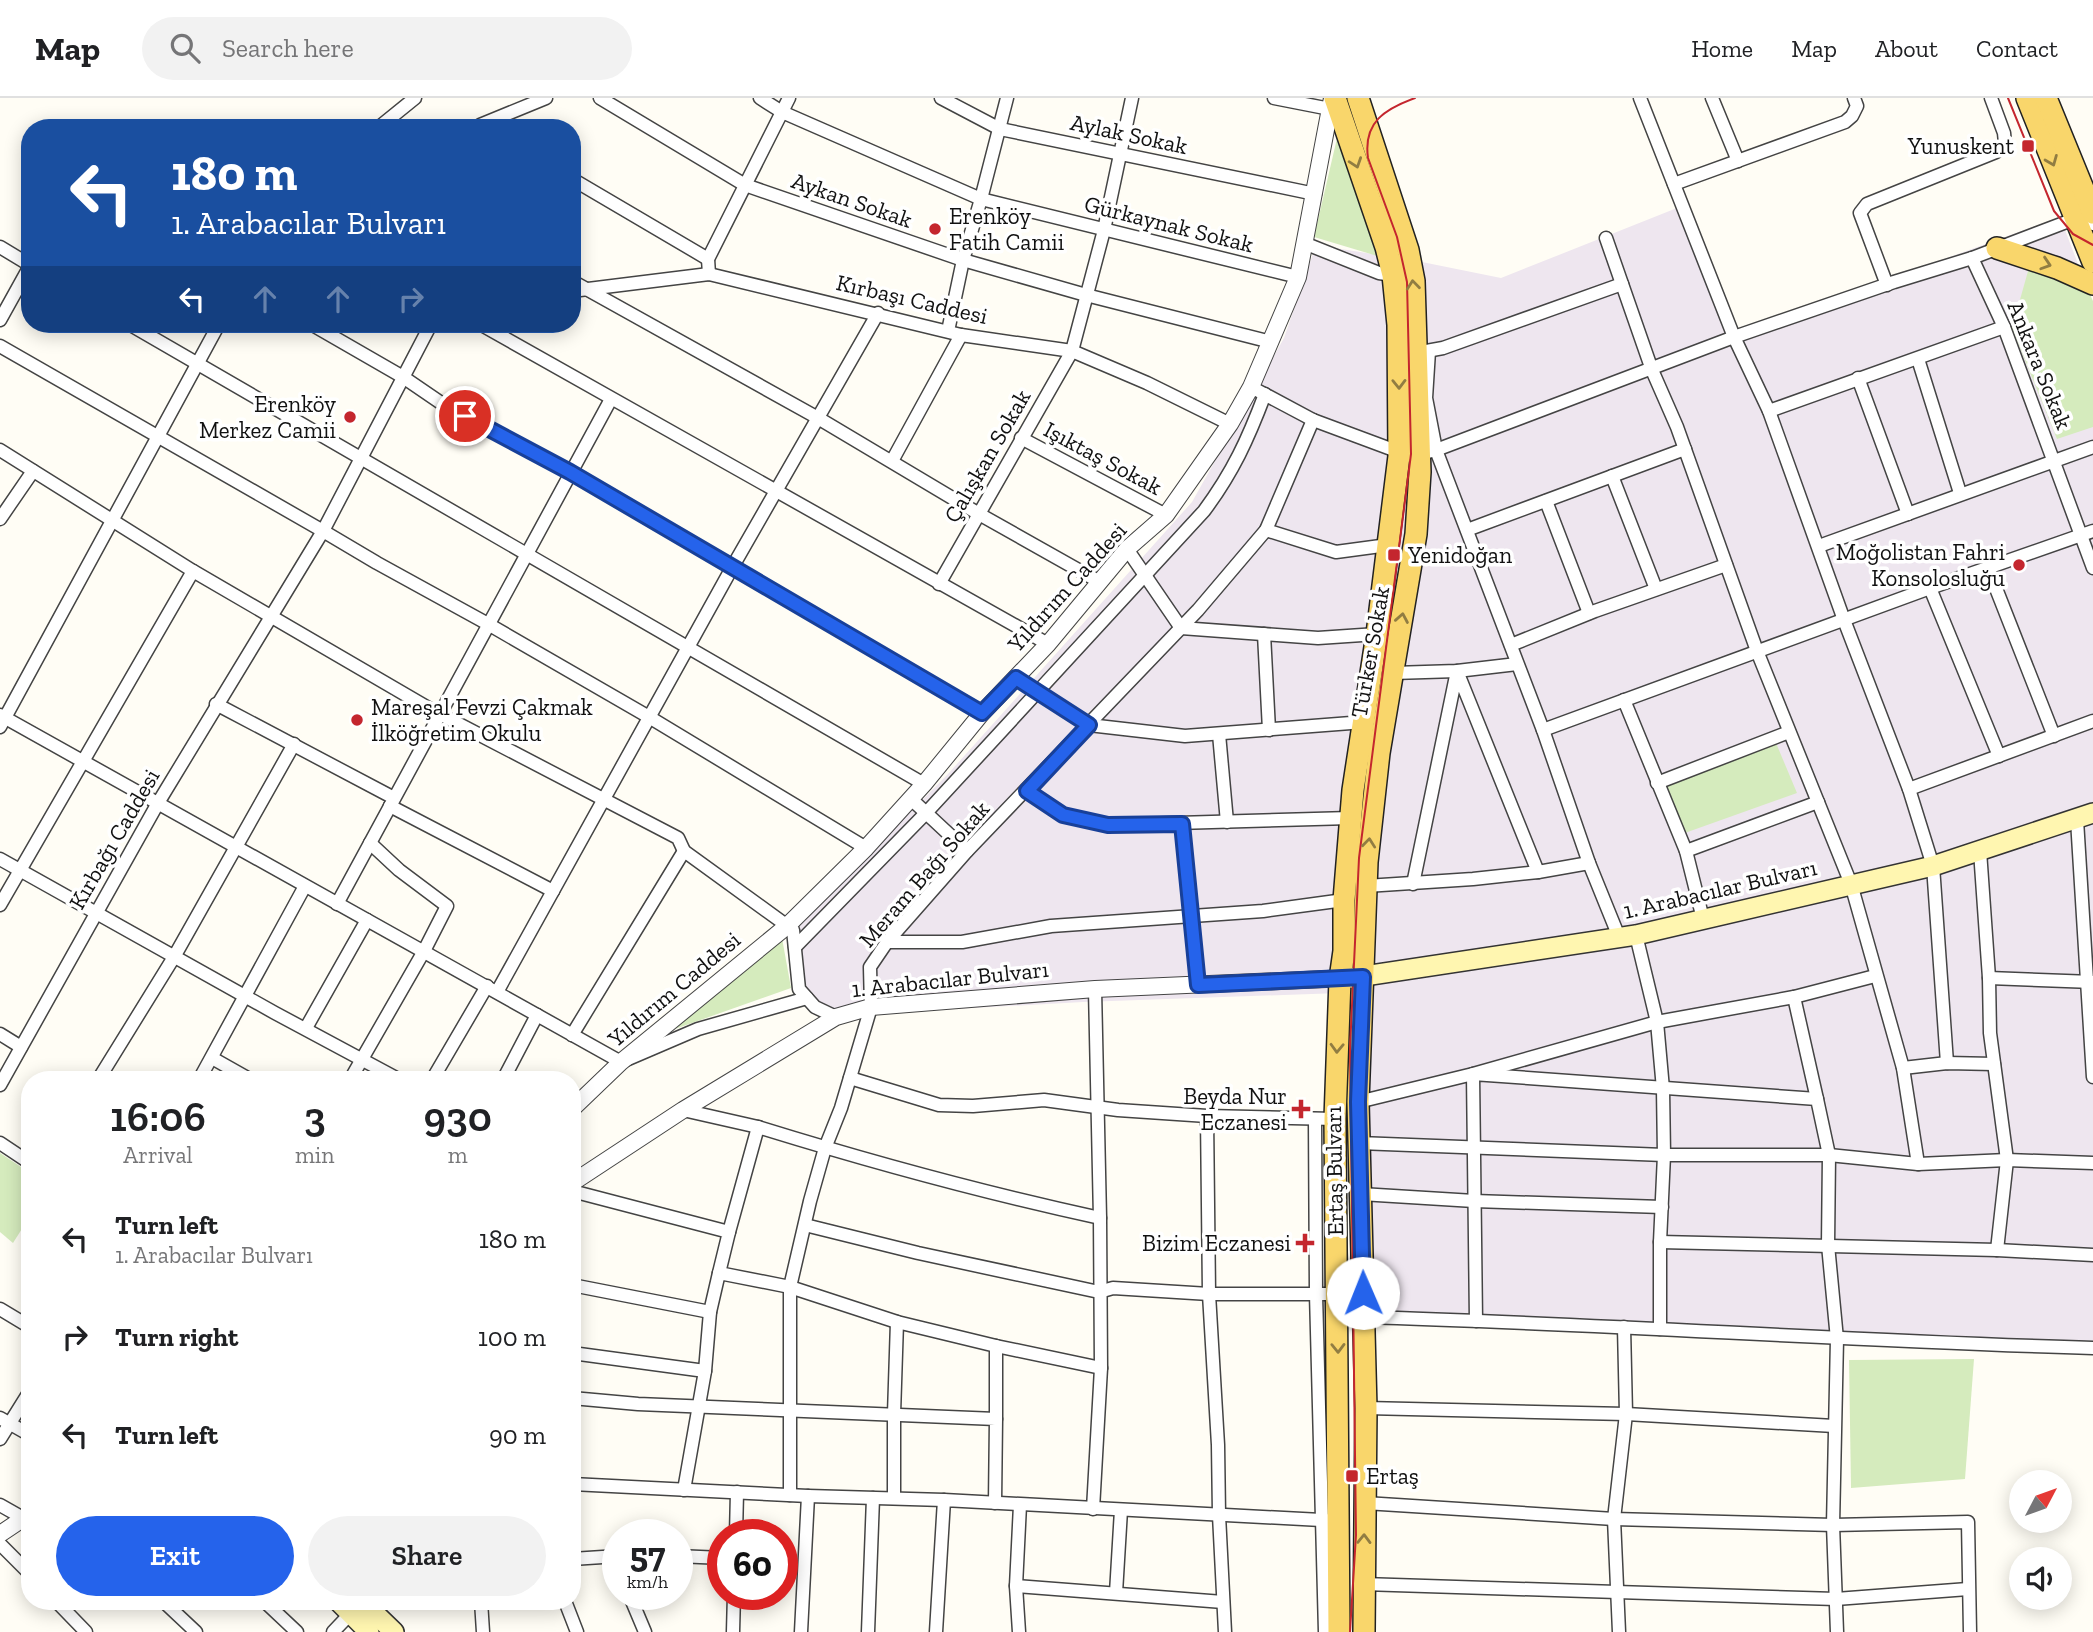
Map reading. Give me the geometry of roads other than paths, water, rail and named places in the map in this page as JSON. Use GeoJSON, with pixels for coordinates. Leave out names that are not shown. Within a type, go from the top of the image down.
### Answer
{"type":"FeatureCollection","features":[{"type":"Feature","properties":{"kind":"main road","name":"Türker Sokak"},"geometry":{"type":"LineString","coordinates":[[1352,971],[1366,886],[1379,753],[1416,534],[1414,453],[1423,352],[1408,250],[1358,98]]}},
{"type":"Feature","properties":{"kind":"main road"},"geometry":{"type":"LineString","coordinates":[[2027,98],[2087,219]]}},
{"type":"Feature","properties":{"kind":"main road"},"geometry":{"type":"LineString","coordinates":[[2046,98],[2087,219],[2092,257]]}},
{"type":"Feature","properties":{"kind":"main road"},"geometry":{"type":"LineString","coordinates":[[1329,104],[1386,247],[1393,275],[1414,453]]}},
{"type":"Feature","properties":{"kind":"main road"},"geometry":{"type":"LineString","coordinates":[[1997,248],[2057,268],[2093,284]]}},
{"type":"Feature","properties":{"kind":"main road","name":"Türker Sokak"},"geometry":{"type":"LineString","coordinates":[[1352,971],[1344,900],[1350,818],[1388,545],[1414,453]]}},
{"type":"Feature","properties":{"kind":"main road","name":"1. Arabacılar Bulvarı"},"geometry":{"type":"LineString","coordinates":[[1352,971],[1628,936],[1933,866],[2085,817]]}},
{"type":"Feature","properties":{"kind":"main road","name":"Ertaş Bulvarı"},"geometry":{"type":"LineString","coordinates":[[1352,971],[1366,1408],[1364,1632]]}},
{"type":"Feature","properties":{"kind":"main road","name":"Ertaş Bulvarı"},"geometry":{"type":"LineString","coordinates":[[1339,1632],[1330,1520],[1338,1294],[1325,1119],[1352,971]]}},
{"type":"Feature","properties":{"kind":"main road"},"geometry":{"type":"LineString","coordinates":[[354,1610],[369,1632]]}},
{"type":"Feature","properties":{"kind":"main road"},"geometry":{"type":"LineString","coordinates":[[358,1610],[394,1632]]}},
{"type":"Feature","properties":{"kind":"street"},"geometry":{"type":"LineString","coordinates":[[388,119],[415,98]]}},
{"type":"Feature","properties":{"kind":"street"},"geometry":{"type":"LineString","coordinates":[[499,119],[546,98]]}},
{"type":"Feature","properties":{"kind":"street","name":"Aykan Sokak"},"geometry":{"type":"LineString","coordinates":[[600,98],[745,185],[963,260],[1086,295],[1271,342]]}},
{"type":"Feature","properties":{"kind":"street","name":"Gürkaynak Sokak"},"geometry":{"type":"LineString","coordinates":[[760,98],[782,112],[981,199],[1298,277]]}},
{"type":"Feature","properties":{"kind":"street"},"geometry":{"type":"LineString","coordinates":[[709,274],[708,259],[789,98]]}},
{"type":"Feature","properties":{"kind":"street","name":"Aylak Sokak"},"geometry":{"type":"LineString","coordinates":[[941,98],[1000,129],[1315,194]]}},
{"type":"Feature","properties":{"kind":"street"},"geometry":{"type":"LineString","coordinates":[[948,331],[963,260],[1007,98]]}},
{"type":"Feature","properties":{"kind":"street","name":"Çalışkan Sokak"},"geometry":{"type":"LineString","coordinates":[[939,584],[1072,351],[1104,230],[1132,98]]}},
{"type":"Feature","properties":{"kind":"street"},"geometry":{"type":"LineString","coordinates":[[1274,98],[1329,104]]}},
{"type":"Feature","properties":{"kind":"street"},"geometry":{"type":"LineString","coordinates":[[1640,98],[1734,337],[1769,411],[1844,620],[1909,789],[1933,866],[1947,1063]]}},
{"type":"Feature","properties":{"kind":"street"},"geometry":{"type":"LineString","coordinates":[[1712,98],[1738,161]]}},
{"type":"Feature","properties":{"kind":"street"},"geometry":{"type":"LineString","coordinates":[[1674,184],[1845,122],[1857,106],[1854,98]]}},
{"type":"Feature","properties":{"kind":"street"},"geometry":{"type":"LineString","coordinates":[[1887,285],[1860,213],[1867,204],[1996,152],[2005,143],[1991,98]]}},
{"type":"Feature","properties":{"kind":"street","name":"Yıldırım Caddesi"},"geometry":{"type":"LineString","coordinates":[[581,1100],[621,1062],[787,926],[866,848],[924,784],[982,713],[1048,644],[1098,581],[1127,549],[1166,515],[1230,424],[1258,391],[1271,342],[1298,277],[1329,104]]}},
{"type":"Feature","properties":{"kind":"street"},"geometry":{"type":"LineString","coordinates":[[581,184],[708,259]]}},
{"type":"Feature","properties":{"kind":"street"},"geometry":{"type":"LineString","coordinates":[[795,947],[926,813],[1190,528],[1218,493],[1245,446],[1258,391],[1313,421],[1414,453],[1652,370],[1734,337],[2087,219]]}},
{"type":"Feature","properties":{"kind":"street"},"geometry":{"type":"LineString","coordinates":[[1606,238],[1652,370],[1685,449],[1757,651],[1851,884],[1903,1068],[1918,1164]]}},
{"type":"Feature","properties":{"kind":"street"},"geometry":{"type":"LineString","coordinates":[[1304,243],[1379,273],[1393,275]]}},
{"type":"Feature","properties":{"kind":"street"},"geometry":{"type":"LineString","coordinates":[[0,247],[21,260]]}},
{"type":"Feature","properties":{"kind":"street","name":"Ankara Sokak"},"geometry":{"type":"LineString","coordinates":[[1972,258],[2004,327],[2054,460],[2088,533],[2093,568]]}},
{"type":"Feature","properties":{"kind":"street","name":"Kırbaşı Caddesi"},"geometry":{"type":"LineString","coordinates":[[581,290],[709,274],[961,335],[1072,351],[1147,383],[1230,424]]}},
{"type":"Feature","properties":{"kind":"street"},"geometry":{"type":"LineString","coordinates":[[0,320],[21,282]]}},
{"type":"Feature","properties":{"kind":"street"},"geometry":{"type":"LineString","coordinates":[[1423,352],[1443,348],[1622,284]]}},
{"type":"Feature","properties":{"kind":"street"},"geometry":{"type":"LineString","coordinates":[[581,291],[818,418],[1098,581]]}},
{"type":"Feature","properties":{"kind":"street"},"geometry":{"type":"LineString","coordinates":[[438,1071],[554,891],[733,566],[878,313]]}},
{"type":"Feature","properties":{"kind":"street"},"geometry":{"type":"LineString","coordinates":[[1769,411],[2004,327]]}},
{"type":"Feature","properties":{"kind":"street"},"geometry":{"type":"LineString","coordinates":[[145,333],[924,784]]}},
{"type":"Feature","properties":{"kind":"street"},"geometry":{"type":"LineString","coordinates":[[214,333],[1,720],[84,762],[621,1062],[698,1029],[807,998]]}},
{"type":"Feature","properties":{"kind":"street"},"geometry":{"type":"LineString","coordinates":[[327,333],[403,377],[444,405],[570,472],[982,713]]}},
{"type":"Feature","properties":{"kind":"street"},"geometry":{"type":"LineString","coordinates":[[272,618],[324,531],[426,333]]}},
{"type":"Feature","properties":{"kind":"street"},"geometry":{"type":"LineString","coordinates":[[496,333],[1048,644]]}},
{"type":"Feature","properties":{"kind":"street"},"geometry":{"type":"LineString","coordinates":[[892,461],[961,335]]}},
{"type":"Feature","properties":{"kind":"street"},"geometry":{"type":"LineString","coordinates":[[0,346],[649,717],[866,848]]}},
{"type":"Feature","properties":{"kind":"street"},"geometry":{"type":"LineString","coordinates":[[1918,359],[1960,493]]}},
{"type":"Feature","properties":{"kind":"street"},"geometry":{"type":"LineString","coordinates":[[1858,378],[1908,514]]}},
{"type":"Feature","properties":{"kind":"street"},"geometry":{"type":"LineString","coordinates":[[337,904],[611,399]]}},
{"type":"Feature","properties":{"kind":"street","name":"Meram Bağı Sokak"},"geometry":{"type":"LineString","coordinates":[[790,1495],[790,1287],[825,1148],[871,1007],[870,967],[887,942],[967,850],[1027,791],[1181,628],[1266,530],[1313,421]]}},
{"type":"Feature","properties":{"kind":"street","name":"Işıktaş Sokak"},"geometry":{"type":"LineString","coordinates":[[1021,438],[1166,515]]}},
{"type":"Feature","properties":{"kind":"street"},"geometry":{"type":"LineString","coordinates":[[1819,546],[2093,447]]}},
{"type":"Feature","properties":{"kind":"street"},"geometry":{"type":"LineString","coordinates":[[1467,530],[1685,449]]}},
{"type":"Feature","properties":{"kind":"street"},"geometry":{"type":"LineString","coordinates":[[0,450],[192,571],[440,715],[678,838],[684,851],[793,930],[799,989],[815,1007],[836,1017]]}},
{"type":"Feature","properties":{"kind":"street"},"geometry":{"type":"LineString","coordinates":[[1414,453],[1467,530],[1543,730],[1589,863],[1628,936],[1657,1022],[1664,1155],[1660,1329]]}},
{"type":"Feature","properties":{"kind":"street"},"geometry":{"type":"LineString","coordinates":[[0,519],[33,471]]}},
{"type":"Feature","properties":{"kind":"street"},"geometry":{"type":"LineString","coordinates":[[1612,476],[1656,589]]}},
{"type":"Feature","properties":{"kind":"street"},"geometry":{"type":"LineString","coordinates":[[1546,501],[1589,613]]}},
{"type":"Feature","properties":{"kind":"street"},"geometry":{"type":"LineString","coordinates":[[1266,530],[1336,552],[1388,545]]}},
{"type":"Feature","properties":{"kind":"street"},"geometry":{"type":"LineString","coordinates":[[1543,730],[2088,533]]}},
{"type":"Feature","properties":{"kind":"street"},"geometry":{"type":"LineString","coordinates":[[1127,549],[1181,628],[1318,638],[1377,634]]}},
{"type":"Feature","properties":{"kind":"street"},"geometry":{"type":"LineString","coordinates":[[1511,645],[1589,613],[1726,565]]}},
{"type":"Feature","properties":{"kind":"street"},"geometry":{"type":"LineString","coordinates":[[1988,568],[2054,736]]}},
{"type":"Feature","properties":{"kind":"street"},"geometry":{"type":"LineString","coordinates":[[0,905],[192,571]]}},
{"type":"Feature","properties":{"kind":"street"},"geometry":{"type":"LineString","coordinates":[[1930,588],[1999,756]]}},
{"type":"Feature","properties":{"kind":"street","name":"Kırbağı Caddesi"},"geometry":{"type":"LineString","coordinates":[[0,1085],[158,803],[216,704],[272,618]]}},
{"type":"Feature","properties":{"kind":"street"},"geometry":{"type":"LineString","coordinates":[[1264,634],[1269,730]]}},
{"type":"Feature","properties":{"kind":"street"},"geometry":{"type":"LineString","coordinates":[[1393,673],[1457,671],[1517,664]]}},
{"type":"Feature","properties":{"kind":"street"},"geometry":{"type":"LineString","coordinates":[[1457,671],[1538,872]]}},
{"type":"Feature","properties":{"kind":"street"},"geometry":{"type":"LineString","coordinates":[[1413,884],[1457,671]]}},
{"type":"Feature","properties":{"kind":"street"},"geometry":{"type":"LineString","coordinates":[[1016,678],[1089,725],[1185,736],[1364,722]]}},
{"type":"Feature","properties":{"kind":"street"},"geometry":{"type":"LineString","coordinates":[[1624,700],[1686,851],[1703,919]]}},
{"type":"Feature","properties":{"kind":"street"},"geometry":{"type":"LineString","coordinates":[[216,704],[294,744],[392,802],[554,891]]}},
{"type":"Feature","properties":{"kind":"street"},"geometry":{"type":"LineString","coordinates":[[1909,789],[2093,722]]}},
{"type":"Feature","properties":{"kind":"street"},"geometry":{"type":"LineString","coordinates":[[1657,783],[1789,732]]}},
{"type":"Feature","properties":{"kind":"street"},"geometry":{"type":"LineString","coordinates":[[1219,734],[1227,822]]}},
{"type":"Feature","properties":{"kind":"street"},"geometry":{"type":"LineString","coordinates":[[104,1071],[174,957],[294,744]]}},
{"type":"Feature","properties":{"kind":"street"},"geometry":{"type":"LineString","coordinates":[[1027,791],[1063,815],[1108,825],[1350,818]]}},
{"type":"Feature","properties":{"kind":"street"},"geometry":{"type":"LineString","coordinates":[[910,798],[967,850]]}},
{"type":"Feature","properties":{"kind":"street"},"geometry":{"type":"LineString","coordinates":[[1686,851],[1818,802]]}},
{"type":"Feature","properties":{"kind":"street"},"geometry":{"type":"LineString","coordinates":[[2085,817],[2093,1077]]}},
{"type":"Feature","properties":{"kind":"street"},"geometry":{"type":"LineString","coordinates":[[1182,824],[1198,985]]}},
{"type":"Feature","properties":{"kind":"street"},"geometry":{"type":"LineString","coordinates":[[355,1071],[447,906],[399,870],[370,843]]}},
{"type":"Feature","properties":{"kind":"street"},"geometry":{"type":"LineString","coordinates":[[572,1035],[684,851]]}},
{"type":"Feature","properties":{"kind":"street"},"geometry":{"type":"LineString","coordinates":[[1980,851],[1990,1033],[2007,1160],[1997,1250]]}},
{"type":"Feature","properties":{"kind":"street"},"geometry":{"type":"LineString","coordinates":[[0,859],[95,914],[384,1071]]}},
{"type":"Feature","properties":{"kind":"street"},"geometry":{"type":"LineString","coordinates":[[1366,886],[1538,872],[1589,863]]}},
{"type":"Feature","properties":{"kind":"street"},"geometry":{"type":"LineString","coordinates":[[204,1071],[305,886]]}},
{"type":"Feature","properties":{"kind":"street"},"geometry":{"type":"LineString","coordinates":[[887,942],[962,942],[1051,926],[1263,911],[1344,900]]}},
{"type":"Feature","properties":{"kind":"street"},"geometry":{"type":"LineString","coordinates":[[306,1028],[367,920]]}},
{"type":"Feature","properties":{"kind":"street","name":"1. Arabacılar Bulvarı"},"geometry":{"type":"LineString","coordinates":[[581,1177],[683,1110],[836,1017],[871,1007],[1095,989],[1198,985],[1352,971]]}},
{"type":"Feature","properties":{"kind":"street"},"geometry":{"type":"LineString","coordinates":[[1358,1102],[1473,1074],[1657,1022],[1794,997],[1875,976]]}},
{"type":"Feature","properties":{"kind":"street"},"geometry":{"type":"LineString","coordinates":[[1989,978],[2090,982]]}},
{"type":"Feature","properties":{"kind":"street"},"geometry":{"type":"LineString","coordinates":[[1093,1508],[1101,1368],[1095,989]]}},
{"type":"Feature","properties":{"kind":"street"},"geometry":{"type":"LineString","coordinates":[[1794,997],[1829,1156],[1828,1245],[1837,1339],[1833,1525],[1838,1632]]}},
{"type":"Feature","properties":{"kind":"street"},"geometry":{"type":"LineString","coordinates":[[508,1071],[537,1015]]}},
{"type":"Feature","properties":{"kind":"street"},"geometry":{"type":"LineString","coordinates":[[0,1034],[21,1046]]}},
{"type":"Feature","properties":{"kind":"street"},"geometry":{"type":"LineString","coordinates":[[212,1058],[235,1071]]}},
{"type":"Feature","properties":{"kind":"street"},"geometry":{"type":"LineString","coordinates":[[1903,1068],[1947,1063],[1994,1064]]}},
{"type":"Feature","properties":{"kind":"street"},"geometry":{"type":"LineString","coordinates":[[1473,1074],[1817,1099]]}},
{"type":"Feature","properties":{"kind":"street"},"geometry":{"type":"LineString","coordinates":[[1473,1074],[1476,1321]]}},
{"type":"Feature","properties":{"kind":"street"},"geometry":{"type":"LineString","coordinates":[[850,1078],[939,1104],[973,1106],[1044,1100],[1207,1116],[1325,1119],[1316,1294],[1330,1520],[1325,1632]]}},
{"type":"Feature","properties":{"kind":"street"},"geometry":{"type":"LineString","coordinates":[[683,1110],[1023,1201],[1100,1218]]}},
{"type":"Feature","properties":{"kind":"street"},"geometry":{"type":"LineString","coordinates":[[1207,1116],[1209,1294],[1219,1445],[1219,1515],[1225,1632]]}},
{"type":"Feature","properties":{"kind":"street"},"geometry":{"type":"LineString","coordinates":[[684,1490],[705,1371],[710,1312],[758,1128]]}},
{"type":"Feature","properties":{"kind":"street"},"geometry":{"type":"LineString","coordinates":[[0,1143],[21,1157]]}},
{"type":"Feature","properties":{"kind":"street"},"geometry":{"type":"LineString","coordinates":[[1359,1143],[1664,1155],[1829,1156],[1918,1164],[2007,1160],[2093,1163]]}},
{"type":"Feature","properties":{"kind":"street"},"geometry":{"type":"LineString","coordinates":[[581,1193],[729,1232]]}},
{"type":"Feature","properties":{"kind":"street"},"geometry":{"type":"LineString","coordinates":[[1361,1194],[1474,1201],[1662,1207]]}},
{"type":"Feature","properties":{"kind":"street"},"geometry":{"type":"LineString","coordinates":[[805,1225],[918,1253],[1099,1292],[1113,1288],[1209,1294],[1338,1294]]}},
{"type":"Feature","properties":{"kind":"street"},"geometry":{"type":"LineString","coordinates":[[1660,1242],[1997,1250],[2093,1255]]}},
{"type":"Feature","properties":{"kind":"street"},"geometry":{"type":"LineString","coordinates":[[719,1273],[790,1287],[897,1322],[1101,1368]]}},
{"type":"Feature","properties":{"kind":"street"},"geometry":{"type":"LineString","coordinates":[[581,1287],[710,1312]]}},
{"type":"Feature","properties":{"kind":"street"},"geometry":{"type":"LineString","coordinates":[[0,1308],[21,1321]]}},
{"type":"Feature","properties":{"kind":"street"},"geometry":{"type":"LineString","coordinates":[[1363,1317],[2093,1348]]}},
{"type":"Feature","properties":{"kind":"street"},"geometry":{"type":"LineString","coordinates":[[894,1498],[897,1322]]}},
{"type":"Feature","properties":{"kind":"street"},"geometry":{"type":"LineString","coordinates":[[1619,1632],[1614,1519],[1626,1414],[1624,1327]]}},
{"type":"Feature","properties":{"kind":"street"},"geometry":{"type":"LineString","coordinates":[[995,1503],[996,1346]]}},
{"type":"Feature","properties":{"kind":"street"},"geometry":{"type":"LineString","coordinates":[[581,1354],[705,1371]]}},
{"type":"Feature","properties":{"kind":"street"},"geometry":{"type":"LineString","coordinates":[[581,1399],[638,1404],[996,1419]]}},
{"type":"Feature","properties":{"kind":"street"},"geometry":{"type":"LineString","coordinates":[[0,1439],[5,1421],[21,1402]]}},
{"type":"Feature","properties":{"kind":"street"},"geometry":{"type":"LineString","coordinates":[[1366,1408],[1626,1414],[1834,1426]]}},
{"type":"Feature","properties":{"kind":"street"},"geometry":{"type":"LineString","coordinates":[[5,1421],[21,1430]]}},
{"type":"Feature","properties":{"kind":"street"},"geometry":{"type":"LineString","coordinates":[[581,1484],[1330,1520]]}},
{"type":"Feature","properties":{"kind":"street"},"geometry":{"type":"LineString","coordinates":[[736,1519],[737,1492]]}},
{"type":"Feature","properties":{"kind":"street"},"geometry":{"type":"LineString","coordinates":[[801,1632],[808,1496]]}},
{"type":"Feature","properties":{"kind":"street"},"geometry":{"type":"LineString","coordinates":[[868,1632],[873,1498]]}},
{"type":"Feature","properties":{"kind":"street"},"geometry":{"type":"LineString","coordinates":[[936,1632],[944,1500]]}},
{"type":"Feature","properties":{"kind":"street"},"geometry":{"type":"LineString","coordinates":[[1365,1503],[1614,1519],[1833,1525],[1968,1522],[1970,1632]]}},
{"type":"Feature","properties":{"kind":"street"},"geometry":{"type":"LineString","coordinates":[[0,1505],[21,1514]]}},
{"type":"Feature","properties":{"kind":"street"},"geometry":{"type":"LineString","coordinates":[[1019,1632],[1016,1586],[1020,1505]]}},
{"type":"Feature","properties":{"kind":"street"},"geometry":{"type":"LineString","coordinates":[[1116,1593],[1121,1510]]}},
{"type":"Feature","properties":{"kind":"street"},"geometry":{"type":"LineString","coordinates":[[0,1534],[21,1520]]}},
{"type":"Feature","properties":{"kind":"street"},"geometry":{"type":"LineString","coordinates":[[0,1544],[21,1565]]}},
{"type":"Feature","properties":{"kind":"street"},"geometry":{"type":"LineString","coordinates":[[581,1559],[602,1560]]}},
{"type":"Feature","properties":{"kind":"street"},"geometry":{"type":"LineString","coordinates":[[1363,1584],[1836,1599],[1968,1589]]}},
{"type":"Feature","properties":{"kind":"street"},"geometry":{"type":"LineString","coordinates":[[1016,1586],[1223,1601]]}},
{"type":"Feature","properties":{"kind":"street"},"geometry":{"type":"LineString","coordinates":[[65,1610],[86,1632]]}},
{"type":"Feature","properties":{"kind":"street"},"geometry":{"type":"LineString","coordinates":[[173,1610],[196,1632]]}},
{"type":"Feature","properties":{"kind":"street"},"geometry":{"type":"LineString","coordinates":[[274,1610],[297,1632]]}},
{"type":"Feature","properties":{"kind":"street"},"geometry":{"type":"LineString","coordinates":[[333,1632],[347,1610]]}},
{"type":"Feature","properties":{"kind":"street"},"geometry":{"type":"LineString","coordinates":[[482,1610],[483,1632]]}},
{"type":"Feature","properties":{"kind":"street"},"geometry":{"type":"LineString","coordinates":[[568,1610],[577,1632]]}},
{"type":"Feature","properties":{"kind":"street"},"geometry":{"type":"LineString","coordinates":[[636,1610],[645,1632]]}},
{"type":"Feature","properties":{"kind":"street"},"geometry":{"type":"LineString","coordinates":[[733,1632],[734,1610]]}},
{"type":"Feature","properties":{"kind":"tram line"},"geometry":{"type":"LineString","coordinates":[[1350,1632],[1356,1535],[1350,1048],[1359,858],[1411,454],[1407,282],[1397,237],[1368,158],[1367,146],[1369,135],[1378,119],[1394,107],[1415,98]]}},
{"type":"Feature","properties":{"kind":"tram line"},"geometry":{"type":"LineString","coordinates":[[2008,98],[2054,211],[2073,234],[2093,245]]}},
{"type":"Feature","properties":{"kind":"place","name":"Yunuskent"},"geometry":{"type":"Point","coordinates":[2028,146]}},
{"type":"Feature","properties":{"kind":"place","name":"Erenköy Fatih Camii"},"geometry":{"type":"Point","coordinates":[935,229]}},
{"type":"Feature","properties":{"kind":"place","name":"Erenköy Merkez Camii"},"geometry":{"type":"Point","coordinates":[350,417]}},
{"type":"Feature","properties":{"kind":"place","name":"Yenidoğan"},"geometry":{"type":"Point","coordinates":[1394,555]}},
{"type":"Feature","properties":{"kind":"place","name":"Moğolistan Fahri Konsolosluğu"},"geometry":{"type":"Point","coordinates":[2019,565]}},
{"type":"Feature","properties":{"kind":"place","name":"Mareşal Fevzi Çakmak İlköğretim Okulu"},"geometry":{"type":"Point","coordinates":[357,720]}},
{"type":"Feature","properties":{"kind":"place","name":"Beyda Nur Eczanesi"},"geometry":{"type":"Point","coordinates":[1301,1109]}},
{"type":"Feature","properties":{"kind":"place","name":"Bizim Eczanesi"},"geometry":{"type":"Point","coordinates":[1305,1243]}},
{"type":"Feature","properties":{"kind":"place","name":"Ertaş"},"geometry":{"type":"Point","coordinates":[1352,1476]}}]}
